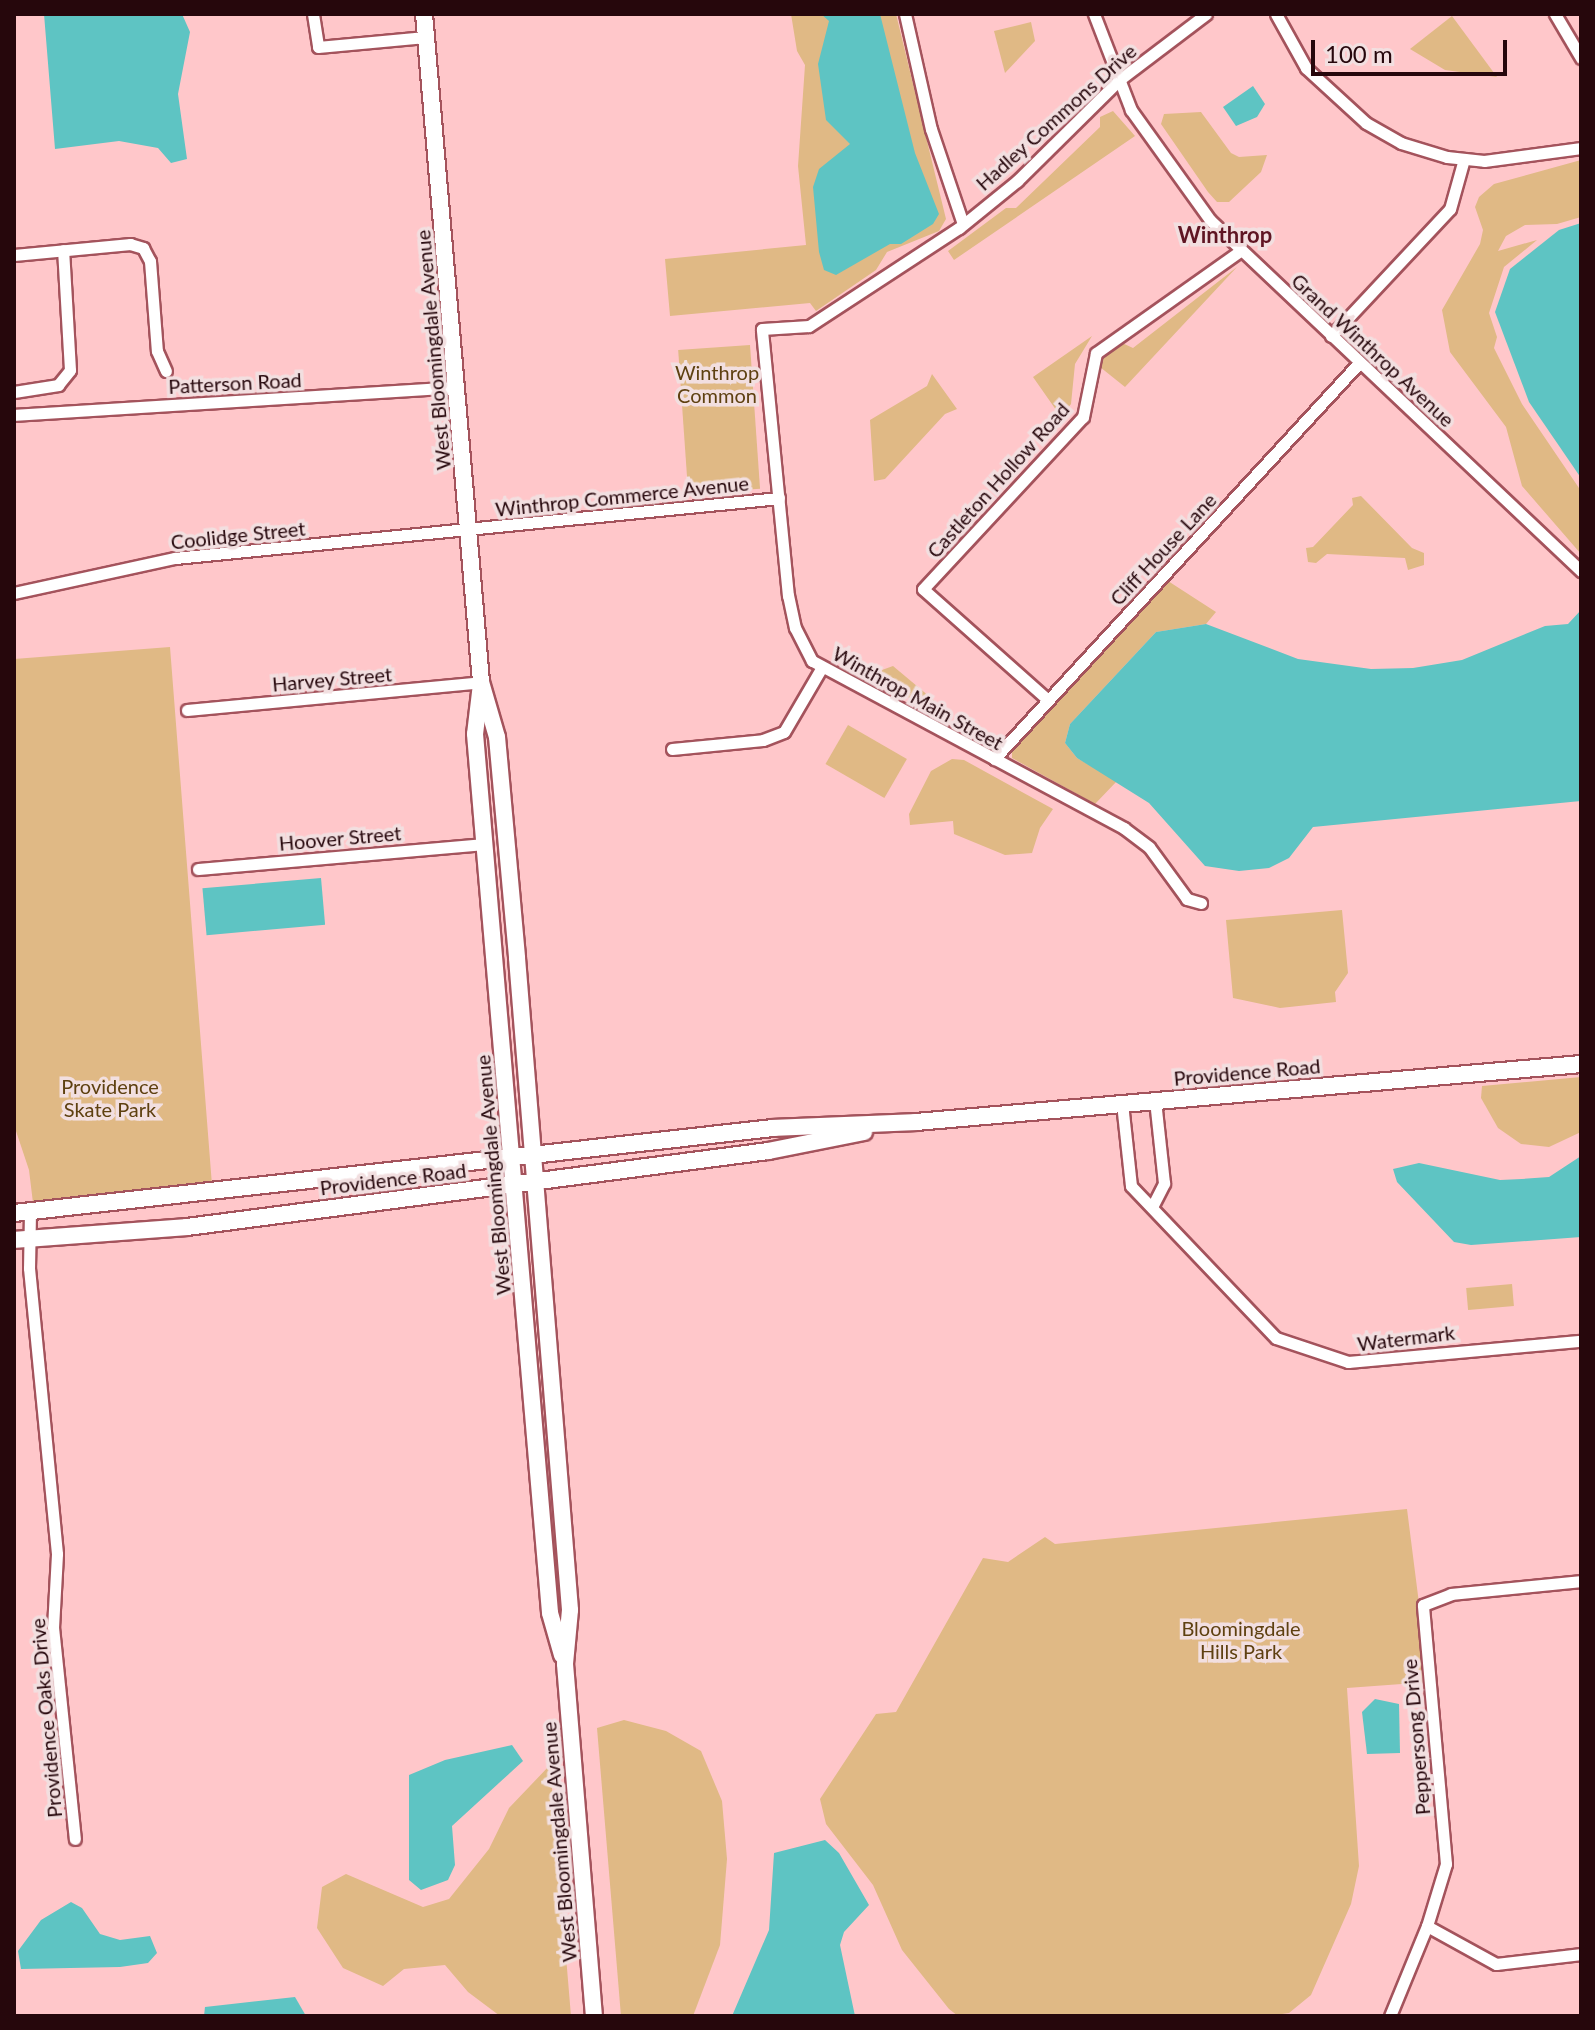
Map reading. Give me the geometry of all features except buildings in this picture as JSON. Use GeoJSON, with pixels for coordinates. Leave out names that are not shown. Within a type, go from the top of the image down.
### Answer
{"type":"FeatureCollection","features":[{"type":"Feature","properties":{"kind":"main road","name":"West Bloomingdale Avenue"},"geometry":{"type":"LineString","coordinates":[[424,14],[481,682],[497,737],[506,832],[570,1610],[565,1664],[594,2016]]}},
{"type":"Feature","properties":{"kind":"main road","name":"West Bloomingdale Avenue"},"geometry":{"type":"LineString","coordinates":[[481,682],[474,711],[475,734],[513,1184],[550,1613],[565,1664]]}},
{"type":"Feature","properties":{"kind":"main road"},"geometry":{"type":"LineString","coordinates":[[475,734],[487,752],[493,821],[506,832]]}},
{"type":"Feature","properties":{"kind":"main road","name":"Providence Road"},"geometry":{"type":"LineString","coordinates":[[22,1212],[285,1186],[511,1155],[773,1128],[916,1122],[1581,1064]]}},
{"type":"Feature","properties":{"kind":"main road","name":"Providence Road"},"geometry":{"type":"LineString","coordinates":[[23,1240],[148,1231],[768,1151],[916,1122]]}},
{"type":"Feature","properties":{"kind":"street"},"geometry":{"type":"LineString","coordinates":[[313,14],[318,47],[426,37]]}},
{"type":"Feature","properties":{"kind":"street"},"geometry":{"type":"LineString","coordinates":[[905,14],[931,129],[963,224]]}},
{"type":"Feature","properties":{"kind":"street","name":"Grand Winthrop Avenue"},"geometry":{"type":"LineString","coordinates":[[1094,14],[1131,110],[1183,187],[1240,251],[1528,516],[1581,571]]}},
{"type":"Feature","properties":{"kind":"street","name":"Hadley Commons Drive"},"geometry":{"type":"LineString","coordinates":[[762,329],[809,326],[963,224],[1017,181],[1119,80],[1206,14]]}},
{"type":"Feature","properties":{"kind":"street"},"geometry":{"type":"LineString","coordinates":[[1276,14],[1306,68],[1366,123],[1401,143],[1464,159],[1525,160],[1581,148]]}},
{"type":"Feature","properties":{"kind":"street"},"geometry":{"type":"LineString","coordinates":[[1555,14],[1581,58]]}},
{"type":"Feature","properties":{"kind":"street"},"geometry":{"type":"LineString","coordinates":[[1331,336],[1450,209],[1464,159]]}},
{"type":"Feature","properties":{"kind":"street"},"geometry":{"type":"LineString","coordinates":[[14,255],[130,244],[143,248],[150,261],[157,351],[166,371]]}},
{"type":"Feature","properties":{"kind":"street"},"geometry":{"type":"LineString","coordinates":[[14,392],[58,385],[70,370],[63,250]]}},
{"type":"Feature","properties":{"kind":"street","name":"Castleton Hollow Road"},"geometry":{"type":"LineString","coordinates":[[1048,700],[923,589],[1083,417],[1096,353],[1240,251]]}},
{"type":"Feature","properties":{"kind":"street","name":"Winthrop Main Street"},"geometry":{"type":"LineString","coordinates":[[762,329],[795,628],[812,661],[1136,836],[1187,899],[1201,903]]}},
{"type":"Feature","properties":{"kind":"street","name":"Cliff House Lane"},"geometry":{"type":"LineString","coordinates":[[994,759],[1359,363]]}},
{"type":"Feature","properties":{"kind":"street","name":"Patterson Road"},"geometry":{"type":"LineString","coordinates":[[14,415],[457,387]]}},
{"type":"Feature","properties":{"kind":"street","name":"Winthrop Commerce Avenue"},"geometry":{"type":"LineString","coordinates":[[469,530],[779,498]]}},
{"type":"Feature","properties":{"kind":"street","name":"Coolidge Street"},"geometry":{"type":"LineString","coordinates":[[14,593],[175,558],[469,530]]}},
{"type":"Feature","properties":{"kind":"street"},"geometry":{"type":"LineString","coordinates":[[672,749],[763,740],[784,732],[822,667]]}},
{"type":"Feature","properties":{"kind":"street","name":"Harvey Street"},"geometry":{"type":"LineString","coordinates":[[187,710],[481,682]]}},
{"type":"Feature","properties":{"kind":"street","name":"Hoover Street"},"geometry":{"type":"LineString","coordinates":[[198,869],[485,844]]}},
{"type":"Feature","properties":{"kind":"street"},"geometry":{"type":"LineString","coordinates":[[1152,1207],[1164,1183],[1155,1100]]}},
{"type":"Feature","properties":{"kind":"street","name":"Watermark"},"geometry":{"type":"LineString","coordinates":[[1122,1103],[1131,1186],[1244,1308],[1276,1338],[1348,1362],[1581,1341]]}},
{"type":"Feature","properties":{"kind":"street","name":"Providence Oaks Drive"},"geometry":{"type":"LineString","coordinates":[[22,1212],[57,1554],[53,1627],[75,1839]]}},
{"type":"Feature","properties":{"kind":"street","name":"Peppersong Drive"},"geometry":{"type":"LineString","coordinates":[[1390,2016],[1427,1926],[1446,1864],[1423,1605],[1451,1594],[1581,1581]]}},
{"type":"Feature","properties":{"kind":"street"},"geometry":{"type":"LineString","coordinates":[[1427,1926],[1496,1964],[1581,1954]]}},
{"type":"Feature","properties":{"kind":"green space"},"geometry":{"type":"Polygon","coordinates":[[[791,14],[896,14],[946,219],[939,231],[887,252],[876,270],[816,311],[810,303],[670,316],[665,259],[806,245],[798,166],[805,65],[797,51],[791,14]]]}},
{"type":"Feature","properties":{"kind":"green space"},"geometry":{"type":"Polygon","coordinates":[[[1452,16],[1497,77],[1445,70],[1410,49],[1452,16]]]}},
{"type":"Feature","properties":{"kind":"green space"},"geometry":{"type":"Polygon","coordinates":[[[1031,22],[1035,41],[1005,73],[994,31],[1031,22]]]}},
{"type":"Feature","properties":{"kind":"green space"},"geometry":{"type":"Polygon","coordinates":[[[1113,111],[1135,136],[954,260],[948,251],[1006,208],[1016,208],[1100,127],[1100,117],[1113,111]]]}},
{"type":"Feature","properties":{"kind":"green space"},"geometry":{"type":"Polygon","coordinates":[[[1201,112],[1231,153],[1239,157],[1267,155],[1261,172],[1229,202],[1217,202],[1208,192],[1161,124],[1164,114],[1201,112]]]}},
{"type":"Feature","properties":{"kind":"green space"},"geometry":{"type":"Polygon","coordinates":[[[1581,160],[1581,217],[1557,224],[1525,225],[1506,236],[1498,251],[1537,240],[1504,267],[1489,313],[1497,337],[1494,348],[1522,404],[1581,491],[1581,554],[1522,486],[1506,427],[1450,352],[1442,310],[1480,244],[1483,230],[1475,207],[1479,197],[1494,184],[1581,160]]]}},
{"type":"Feature","properties":{"kind":"green space"},"geometry":{"type":"Polygon","coordinates":[[[1237,267],[1125,387],[1100,367],[1104,354],[1120,342],[1133,348],[1237,267]]]}},
{"type":"Feature","properties":{"kind":"green space"},"geometry":{"type":"Polygon","coordinates":[[[1092,336],[1075,364],[1071,404],[1061,417],[1033,377],[1092,336]]]}},
{"type":"Feature","properties":{"kind":"green space","name":"Winthrop Common"},"geometry":{"type":"Polygon","coordinates":[[[750,345],[760,489],[688,494],[678,350],[750,345]]]}},
{"type":"Feature","properties":{"kind":"green space"},"geometry":{"type":"Polygon","coordinates":[[[932,374],[957,409],[945,414],[885,479],[874,481],[870,420],[927,386],[932,374]]]}},
{"type":"Feature","properties":{"kind":"green space"},"geometry":{"type":"Polygon","coordinates":[[[1361,496],[1412,548],[1424,553],[1424,565],[1408,570],[1405,558],[1327,554],[1316,563],[1308,562],[1306,548],[1313,547],[1353,505],[1352,498],[1361,496]]]}},
{"type":"Feature","properties":{"kind":"green space"},"geometry":{"type":"Polygon","coordinates":[[[1168,581],[1216,612],[1206,624],[1156,632],[1070,724],[1065,743],[1077,758],[1117,781],[1095,804],[1012,758],[1012,750],[1168,581]]]}},
{"type":"Feature","properties":{"kind":"green space","name":"Providence Skate Park"},"geometry":{"type":"Polygon","coordinates":[[[170,647],[212,1185],[33,1203],[29,1170],[14,1125],[14,659],[170,647]]]}},
{"type":"Feature","properties":{"kind":"green space"},"geometry":{"type":"Polygon","coordinates":[[[893,666],[940,706],[928,709],[882,682],[882,670],[893,666]]]}},
{"type":"Feature","properties":{"kind":"green space"},"geometry":{"type":"Polygon","coordinates":[[[848,725],[907,759],[884,798],[826,764],[848,725]]]}},
{"type":"Feature","properties":{"kind":"green space"},"geometry":{"type":"Polygon","coordinates":[[[952,759],[964,760],[1053,809],[1040,828],[1032,853],[1005,855],[954,834],[953,821],[910,825],[909,814],[931,771],[952,759]]]}},
{"type":"Feature","properties":{"kind":"green space"},"geometry":{"type":"Polygon","coordinates":[[[1342,910],[1348,973],[1335,992],[1336,1002],[1280,1008],[1233,998],[1226,920],[1342,910]]]}},
{"type":"Feature","properties":{"kind":"green space"},"geometry":{"type":"Polygon","coordinates":[[[1581,1077],[1581,1132],[1549,1147],[1521,1144],[1498,1128],[1481,1098],[1482,1086],[1581,1077]]]}},
{"type":"Feature","properties":{"kind":"green space"},"geometry":{"type":"Polygon","coordinates":[[[1512,1284],[1514,1306],[1468,1310],[1466,1288],[1512,1284]]]}},
{"type":"Feature","properties":{"kind":"green space","name":"Bloomingdale Hills Park"},"geometry":{"type":"Polygon","coordinates":[[[1407,1509],[1429,1682],[1347,1688],[1359,1866],[1351,1904],[1311,1995],[1289,2013],[1268,2016],[958,2016],[949,2009],[902,1950],[873,1885],[826,1824],[820,1799],[876,1714],[896,1712],[983,1558],[1008,1562],[1045,1537],[1055,1544],[1407,1509]]]}},
{"type":"Feature","properties":{"kind":"green space"},"geometry":{"type":"Polygon","coordinates":[[[624,1720],[666,1731],[701,1751],[722,1801],[727,1859],[720,1945],[693,2016],[621,2016],[597,1728],[624,1720]]]}},
{"type":"Feature","properties":{"kind":"green space"},"geometry":{"type":"Polygon","coordinates":[[[550,1765],[571,2016],[500,2016],[468,1992],[445,1965],[404,1969],[383,1986],[343,1968],[317,1928],[322,1887],[346,1874],[423,1907],[449,1899],[489,1849],[509,1808],[550,1765]]]}},
{"type":"Feature","properties":{"kind":"water"},"geometry":{"type":"Polygon","coordinates":[[[44,14],[182,14],[190,32],[178,94],[187,159],[171,163],[158,148],[119,141],[55,149],[44,14]]]}},
{"type":"Feature","properties":{"kind":"water"},"geometry":{"type":"Polygon","coordinates":[[[821,14],[880,14],[915,153],[939,214],[933,224],[901,244],[890,244],[836,275],[824,270],[819,252],[813,187],[819,169],[850,144],[826,120],[818,64],[829,21],[821,14]]]}},
{"type":"Feature","properties":{"kind":"water"},"geometry":{"type":"Polygon","coordinates":[[[1253,86],[1265,104],[1257,117],[1236,126],[1223,107],[1253,86]]]}},
{"type":"Feature","properties":{"kind":"water"},"geometry":{"type":"Polygon","coordinates":[[[1581,223],[1581,478],[1529,402],[1495,312],[1510,269],[1559,230],[1581,223]]]}},
{"type":"Feature","properties":{"kind":"water"},"geometry":{"type":"Polygon","coordinates":[[[1581,610],[1581,801],[1313,827],[1289,858],[1269,868],[1239,871],[1205,866],[1149,803],[1077,758],[1065,743],[1070,724],[1156,632],[1206,624],[1298,659],[1371,669],[1413,668],[1462,660],[1545,626],[1568,624],[1581,610]]]}},
{"type":"Feature","properties":{"kind":"water"},"geometry":{"type":"Polygon","coordinates":[[[321,878],[325,925],[207,935],[202,888],[321,878]]]}},
{"type":"Feature","properties":{"kind":"water"},"geometry":{"type":"Polygon","coordinates":[[[1581,1156],[1581,1237],[1471,1245],[1454,1242],[1397,1182],[1393,1169],[1419,1163],[1500,1180],[1522,1179],[1549,1177],[1581,1156]]]}},
{"type":"Feature","properties":{"kind":"water"},"geometry":{"type":"Polygon","coordinates":[[[1375,1699],[1399,1704],[1400,1753],[1367,1754],[1362,1712],[1375,1699]]]}},
{"type":"Feature","properties":{"kind":"water"},"geometry":{"type":"Polygon","coordinates":[[[512,1745],[523,1761],[452,1826],[455,1865],[448,1880],[421,1890],[409,1880],[409,1775],[445,1760],[512,1745]]]}},
{"type":"Feature","properties":{"kind":"water"},"geometry":{"type":"Polygon","coordinates":[[[825,1840],[839,1853],[869,1905],[844,1932],[840,1945],[855,2016],[732,2016],[769,1930],[774,1853],[825,1840]]]}},
{"type":"Feature","properties":{"kind":"water"},"geometry":{"type":"Polygon","coordinates":[[[71,1902],[82,1908],[100,1934],[120,1940],[150,1936],[157,1953],[148,1963],[120,1967],[21,1969],[18,1951],[41,1920],[71,1902]]]}},
{"type":"Feature","properties":{"kind":"water"},"geometry":{"type":"Polygon","coordinates":[[[295,1997],[306,2016],[204,2016],[205,2007],[295,1997]]]}},
{"type":"Feature","properties":{"kind":"district","name":"Winthrop"},"geometry":{"type":"Point","coordinates":[1225,235]}}]}
